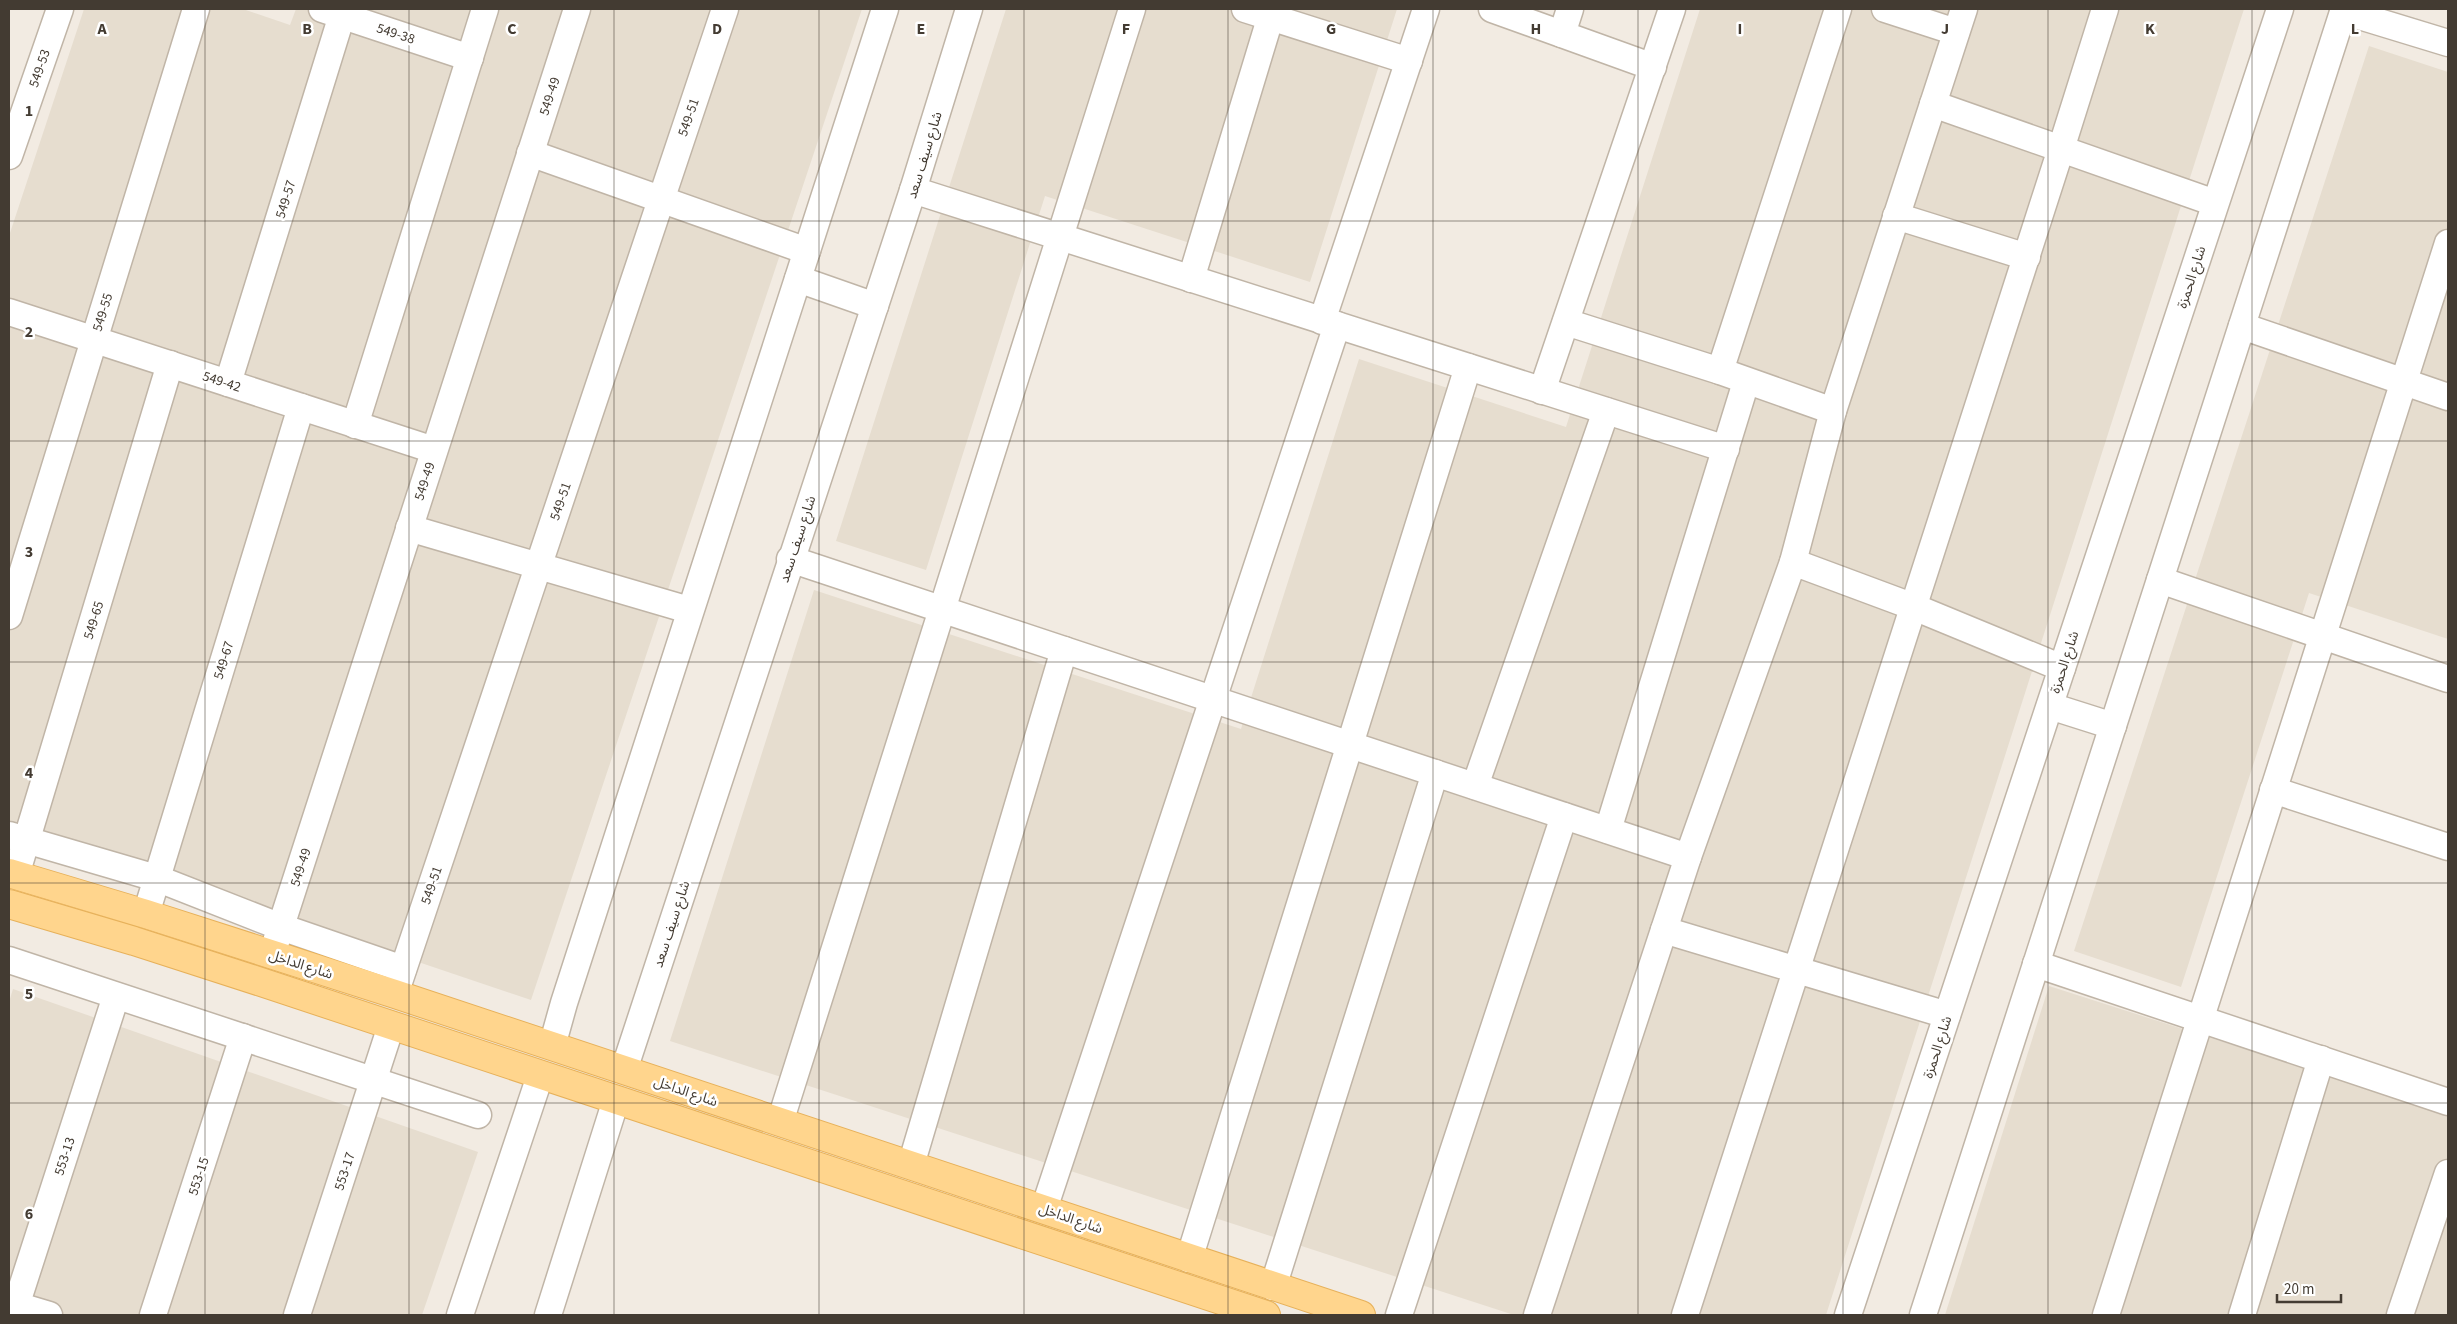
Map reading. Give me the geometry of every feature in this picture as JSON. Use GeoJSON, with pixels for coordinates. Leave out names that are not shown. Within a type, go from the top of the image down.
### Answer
{"type":"FeatureCollection","features":[{"type":"Feature","properties":{"kind":"main road","name":"شارع الداخل"},"geometry":{"type":"LineString","coordinates":[[12,874],[272,954],[399,981],[552,1046],[1361,1315]]}},
{"type":"Feature","properties":{"kind":"main road"},"geometry":{"type":"LineString","coordinates":[[9,904],[143,944],[1253,1313]]}},
{"type":"Feature","properties":{"kind":"street","name":"549-53"},"geometry":{"type":"LineString","coordinates":[[9,156],[60,9]]}},
{"type":"Feature","properties":{"kind":"street","name":"549-55"},"geometry":{"type":"LineString","coordinates":[[9,616],[196,9]]}},
{"type":"Feature","properties":{"kind":"street"},"geometry":{"type":"LineString","coordinates":[[355,425],[485,9]]}},
{"type":"Feature","properties":{"kind":"street","name":"549-49"},"geometry":{"type":"LineString","coordinates":[[272,954],[577,9]]}},
{"type":"Feature","properties":{"kind":"street","name":"549-51"},"geometry":{"type":"LineString","coordinates":[[399,981],[725,9]]}},
{"type":"Feature","properties":{"kind":"street"},"geometry":{"type":"LineString","coordinates":[[552,1046],[689,610],[886,9]]}},
{"type":"Feature","properties":{"kind":"street","name":"شارع سيف سعد"},"geometry":{"type":"LineString","coordinates":[[624,1070],[790,559],[913,190],[970,9]]}},
{"type":"Feature","properties":{"kind":"street"},"geometry":{"type":"LineString","coordinates":[[780,1122],[940,609],[1132,9]]}},
{"type":"Feature","properties":{"kind":"street"},"geometry":{"type":"LineString","coordinates":[[1245,9],[1272,13],[1409,61]]}},
{"type":"Feature","properties":{"kind":"street"},"geometry":{"type":"LineString","coordinates":[[1044,1209],[1214,700],[1426,9]]}},
{"type":"Feature","properties":{"kind":"street"},"geometry":{"type":"LineString","coordinates":[[1492,9],[1652,67]]}},
{"type":"Feature","properties":{"kind":"street"},"geometry":{"type":"LineString","coordinates":[[1562,34],[1570,9]]}},
{"type":"Feature","properties":{"kind":"street"},"geometry":{"type":"LineString","coordinates":[[1542,391],[1672,9]]}},
{"type":"Feature","properties":{"kind":"street"},"geometry":{"type":"LineString","coordinates":[[1720,371],[1838,9]]}},
{"type":"Feature","properties":{"kind":"street"},"geometry":{"type":"LineString","coordinates":[[1538,1315],[1688,857],[1793,562],[1833,411],[1960,20],[1884,9]]}},
{"type":"Feature","properties":{"kind":"street"},"geometry":{"type":"LineString","coordinates":[[1685,1315],[2062,149],[2105,9]]}},
{"type":"Feature","properties":{"kind":"street","name":"شارع الحمزة"},"geometry":{"type":"LineString","coordinates":[[1848,1315],[2280,9]]}},
{"type":"Feature","properties":{"kind":"street"},"geometry":{"type":"LineString","coordinates":[[1923,1315],[2343,10],[2448,43]]}},
{"type":"Feature","properties":{"kind":"street","name":"549-38"},"geometry":{"type":"LineString","coordinates":[[332,12],[470,58]]}},
{"type":"Feature","properties":{"kind":"street","name":"549-57"},"geometry":{"type":"LineString","coordinates":[[228,383],[332,12]]}},
{"type":"Feature","properties":{"kind":"street"},"geometry":{"type":"LineString","coordinates":[[1191,279],[1272,13]]}},
{"type":"Feature","properties":{"kind":"street"},"geometry":{"type":"LineString","coordinates":[[1933,104],[2216,203]]}},
{"type":"Feature","properties":{"kind":"street"},"geometry":{"type":"LineString","coordinates":[[530,153],[807,250]]}},
{"type":"Feature","properties":{"kind":"street"},"geometry":{"type":"LineString","coordinates":[[913,190],[1726,449]]}},
{"type":"Feature","properties":{"kind":"street"},"geometry":{"type":"LineString","coordinates":[[1896,216],[2027,257]]}},
{"type":"Feature","properties":{"kind":"street"},"geometry":{"type":"LineString","coordinates":[[2106,1315],[2404,382],[2438,313],[2448,243]]}},
{"type":"Feature","properties":{"kind":"street"},"geometry":{"type":"LineString","coordinates":[[798,279],[875,306]]}},
{"type":"Feature","properties":{"kind":"street","name":"549-42"},"geometry":{"type":"LineString","coordinates":[[9,312],[434,450]]}},
{"type":"Feature","properties":{"kind":"street"},"geometry":{"type":"LineString","coordinates":[[1566,322],[1720,371],[1746,382],[1833,411]]}},
{"type":"Feature","properties":{"kind":"street"},"geometry":{"type":"LineString","coordinates":[[2242,326],[2448,397]]}},
{"type":"Feature","properties":{"kind":"street","name":"549-65"},"geometry":{"type":"LineString","coordinates":[[12,874],[17,838],[170,364]]}},
{"type":"Feature","properties":{"kind":"street"},"geometry":{"type":"LineString","coordinates":[[1189,1259],[1468,367]]}},
{"type":"Feature","properties":{"kind":"street"},"geometry":{"type":"LineString","coordinates":[[1608,830],[1746,382]]}},
{"type":"Feature","properties":{"kind":"street","name":"549-67"},"geometry":{"type":"LineString","coordinates":[[146,914],[301,407]]}},
{"type":"Feature","properties":{"kind":"street"},"geometry":{"type":"LineString","coordinates":[[1475,786],[1606,411]]}},
{"type":"Feature","properties":{"kind":"street"},"geometry":{"type":"LineString","coordinates":[[409,528],[689,610]]}},
{"type":"Feature","properties":{"kind":"street"},"geometry":{"type":"LineString","coordinates":[[790,559],[1688,857]]}},
{"type":"Feature","properties":{"kind":"street"},"geometry":{"type":"LineString","coordinates":[[1793,562],[1914,607],[2062,668]]}},
{"type":"Feature","properties":{"kind":"street"},"geometry":{"type":"LineString","coordinates":[[2160,580],[2448,679]]}},
{"type":"Feature","properties":{"kind":"street"},"geometry":{"type":"LineString","coordinates":[[911,1165],[1064,650]]}},
{"type":"Feature","properties":{"kind":"street"},"geometry":{"type":"LineString","coordinates":[[2050,706],[2113,726]]}},
{"type":"Feature","properties":{"kind":"street"},"geometry":{"type":"LineString","coordinates":[[1274,1287],[1435,773]]}},
{"type":"Feature","properties":{"kind":"street"},"geometry":{"type":"LineString","coordinates":[[2273,790],[2448,847]]}},
{"type":"Feature","properties":{"kind":"street"},"geometry":{"type":"LineString","coordinates":[[1399,1315],[1564,816]]}},
{"type":"Feature","properties":{"kind":"street"},"geometry":{"type":"LineString","coordinates":[[17,838],[156,878],[280,927],[399,981]]}},
{"type":"Feature","properties":{"kind":"street"},"geometry":{"type":"LineString","coordinates":[[1664,930],[1947,1015]]}},
{"type":"Feature","properties":{"kind":"street"},"geometry":{"type":"LineString","coordinates":[[9,960],[478,1116]]}},
{"type":"Feature","properties":{"kind":"street"},"geometry":{"type":"LineString","coordinates":[[2036,964],[2448,1102]]}},
{"type":"Feature","properties":{"kind":"street","name":"553-13"},"geometry":{"type":"LineString","coordinates":[[12,1308],[116,996]]}},
{"type":"Feature","properties":{"kind":"street","name":"553-17"},"geometry":{"type":"LineString","coordinates":[[297,1315],[391,1026]]}},
{"type":"Feature","properties":{"kind":"street","name":"553-15"},"geometry":{"type":"LineString","coordinates":[[153,1315],[242,1037]]}},
{"type":"Feature","properties":{"kind":"street"},"geometry":{"type":"LineString","coordinates":[[2242,1315],[2321,1059]]}},
{"type":"Feature","properties":{"kind":"street"},"geometry":{"type":"LineString","coordinates":[[460,1315],[540,1076]]}},
{"type":"Feature","properties":{"kind":"street"},"geometry":{"type":"LineString","coordinates":[[548,1315],[616,1100]]}},
{"type":"Feature","properties":{"kind":"street"},"geometry":{"type":"LineString","coordinates":[[2400,1315],[2448,1173]]}},
{"type":"Feature","properties":{"kind":"street"},"geometry":{"type":"LineString","coordinates":[[12,1308],[48,1315]]}},
{"type":"Feature","properties":{"kind":"shaded area"},"geometry":{"type":"Polygon","coordinates":[[[84,9],[243,9],[290,25],[296,9],[862,9],[531,1000],[9,824],[9,236],[84,9]]]}},
{"type":"Feature","properties":{"kind":"shaded area"},"geometry":{"type":"Polygon","coordinates":[[[1006,9],[1397,9],[1310,282],[1045,196],[926,570],[836,541],[1006,9]]]}},
{"type":"Feature","properties":{"kind":"shaded area"},"geometry":{"type":"Polygon","coordinates":[[[1700,9],[2244,9],[1826,1315],[1514,1315],[670,1041],[814,590],[1241,729],[1359,359],[1566,427],[1700,9]]]}},
{"type":"Feature","properties":{"kind":"shaded area"},"geometry":{"type":"Polygon","coordinates":[[[2369,46],[2448,72],[2448,639],[2309,593],[2181,987],[2074,951],[2369,46]]]}},
{"type":"Feature","properties":{"kind":"shaded area"},"geometry":{"type":"Polygon","coordinates":[[[2049,986],[2448,1114],[2448,1315],[1945,1315],[2049,986]]]}},
{"type":"Feature","properties":{"kind":"shaded area"},"geometry":{"type":"Polygon","coordinates":[[[13,989],[478,1152],[422,1315],[9,1315],[9,1002],[13,989]]]}}]}
